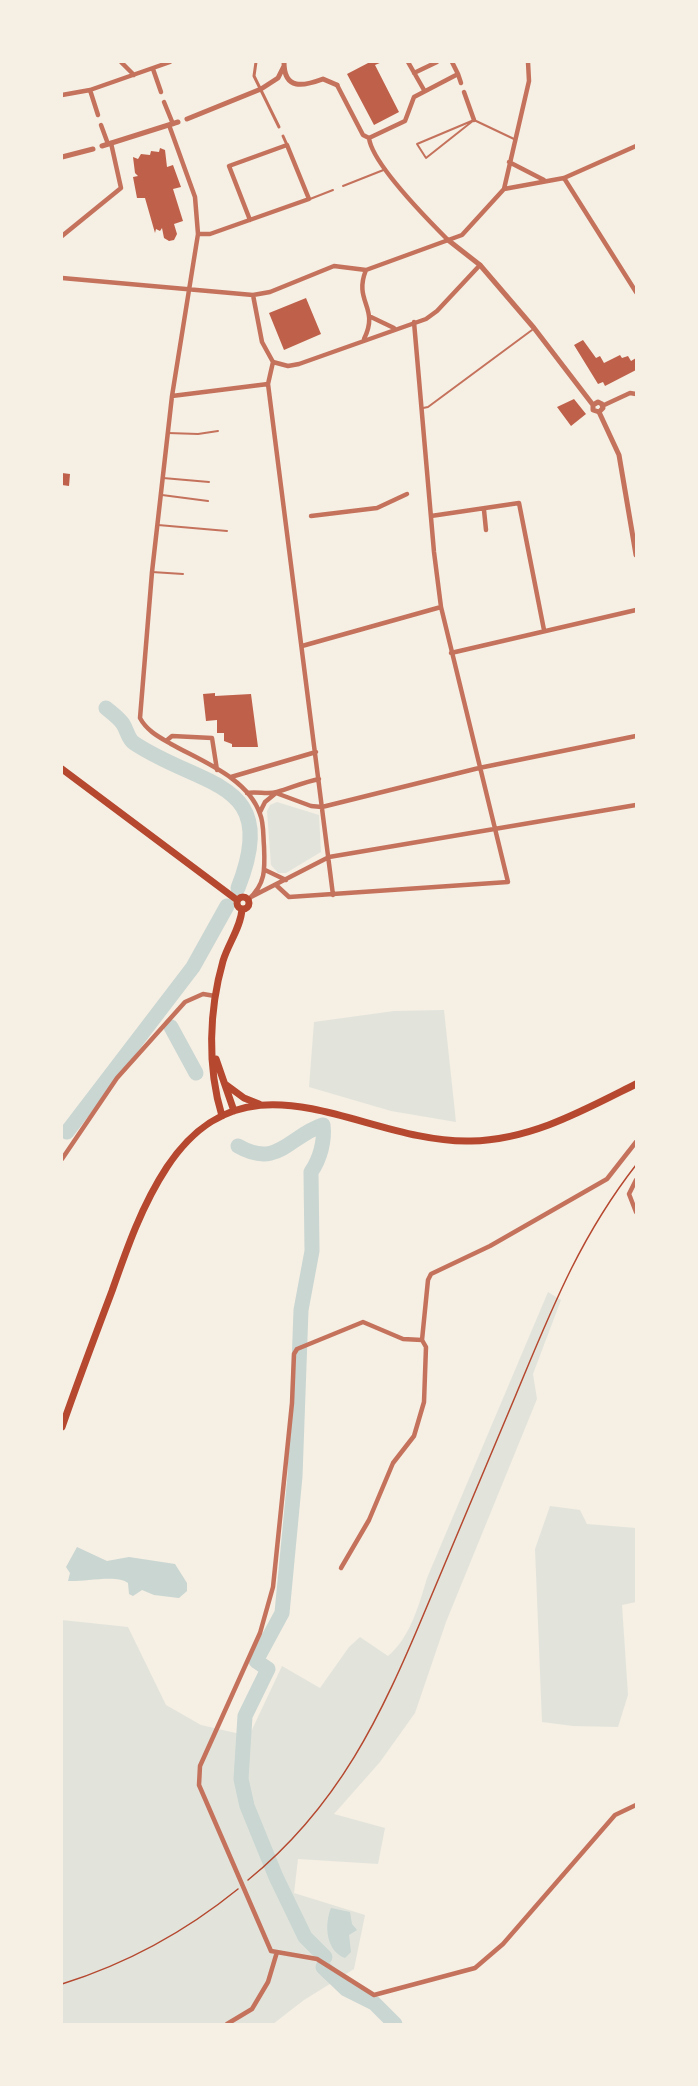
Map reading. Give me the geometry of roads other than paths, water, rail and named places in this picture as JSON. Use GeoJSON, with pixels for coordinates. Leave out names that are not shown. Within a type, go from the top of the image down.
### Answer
{"type":"FeatureCollection","features":[{"type":"Feature","properties":{"kind":"main road"},"geometry":{"type":"LineString","coordinates":[[62,769],[237,900]]}},
{"type":"Feature","properties":{"kind":"main road"},"geometry":{"type":"LineString","coordinates":[[222,1116],[214,1083],[212,1030],[224,958],[242,909],[247,907],[250,898],[241,897],[237,900]]}},
{"type":"Feature","properties":{"kind":"main road"},"geometry":{"type":"LineString","coordinates":[[237,900],[237,906],[242,909]]}},
{"type":"Feature","properties":{"kind":"main road"},"geometry":{"type":"LineString","coordinates":[[213,1052],[234,1111]]}},
{"type":"Feature","properties":{"kind":"main road"},"geometry":{"type":"LineString","coordinates":[[225,1084],[244,1098],[261,1104],[304,1106],[412,1135],[471,1141],[499,1139],[540,1129],[636,1084]]}},
{"type":"Feature","properties":{"kind":"main road"},"geometry":{"type":"LineString","coordinates":[[62,1427],[124,1258],[152,1192],[182,1148],[222,1116],[261,1104]]}},
{"type":"Feature","properties":{"kind":"street"},"geometry":{"type":"LineString","coordinates":[[121,62],[134,75]]}},
{"type":"Feature","properties":{"kind":"street"},"geometry":{"type":"LineString","coordinates":[[155,62],[153,69],[161,92]]}},
{"type":"Feature","properties":{"kind":"street"},"geometry":{"type":"LineString","coordinates":[[62,95],[90,90],[170,62]]}},
{"type":"Feature","properties":{"kind":"street"},"geometry":{"type":"LineString","coordinates":[[256,62],[254,76],[279,127]]}},
{"type":"Feature","properties":{"kind":"street"},"geometry":{"type":"LineString","coordinates":[[408,62],[424,90]]}},
{"type":"Feature","properties":{"kind":"street"},"geometry":{"type":"LineString","coordinates":[[414,73],[437,62]]}},
{"type":"Feature","properties":{"kind":"street"},"geometry":{"type":"LineString","coordinates":[[452,62],[461,83]]}},
{"type":"Feature","properties":{"kind":"street"},"geometry":{"type":"LineString","coordinates":[[62,278],[254,295],[270,292],[334,266],[366,270],[462,235],[504,189],[529,81],[528,62]]}},
{"type":"Feature","properties":{"kind":"street"},"geometry":{"type":"LineString","coordinates":[[187,118],[261,88],[278,78],[284,64]]}},
{"type":"Feature","properties":{"kind":"street"},"geometry":{"type":"LineString","coordinates":[[284,64],[290,80]]}},
{"type":"Feature","properties":{"kind":"street"},"geometry":{"type":"LineString","coordinates":[[369,138],[405,121],[414,97],[458,74]]}},
{"type":"Feature","properties":{"kind":"street"},"geometry":{"type":"LineString","coordinates":[[278,78],[290,80],[300,86],[323,79],[338,85],[363,135],[369,138],[372,149],[386,169],[427,219],[448,240],[480,265],[534,328],[593,405],[593,410],[599,412],[619,455],[636,555]]}},
{"type":"Feature","properties":{"kind":"street"},"geometry":{"type":"LineString","coordinates":[[90,90],[98,115]]}},
{"type":"Feature","properties":{"kind":"street"},"geometry":{"type":"LineString","coordinates":[[464,92],[474,120]]}},
{"type":"Feature","properties":{"kind":"street"},"geometry":{"type":"LineString","coordinates":[[165,102],[174,124],[195,198],[198,234],[172,396],[152,572],[140,718],[145,728],[231,777],[247,793],[260,812],[265,870],[261,886],[250,898]]}},
{"type":"Feature","properties":{"kind":"street"},"geometry":{"type":"LineString","coordinates":[[62,236],[121,188],[101,124]]}},
{"type":"Feature","properties":{"kind":"street"},"geometry":{"type":"LineString","coordinates":[[107,145],[174,124]]}},
{"type":"Feature","properties":{"kind":"street"},"geometry":{"type":"LineString","coordinates":[[198,234],[210,234],[309,199],[283,136]]}},
{"type":"Feature","properties":{"kind":"street"},"geometry":{"type":"LineString","coordinates":[[250,220],[229,166],[287,145]]}},
{"type":"Feature","properties":{"kind":"street"},"geometry":{"type":"LineString","coordinates":[[504,189],[564,178],[636,146]]}},
{"type":"Feature","properties":{"kind":"street"},"geometry":{"type":"LineString","coordinates":[[62,157],[93,149]]}},
{"type":"Feature","properties":{"kind":"street"},"geometry":{"type":"LineString","coordinates":[[509,162],[544,180]]}},
{"type":"Feature","properties":{"kind":"street"},"geometry":{"type":"LineString","coordinates":[[564,178],[636,292]]}},
{"type":"Feature","properties":{"kind":"street"},"geometry":{"type":"LineString","coordinates":[[273,363],[288,366],[299,364],[394,328],[426,319],[437,311],[480,265]]}},
{"type":"Feature","properties":{"kind":"street"},"geometry":{"type":"LineString","coordinates":[[364,339],[371,326],[371,317],[361,291],[366,270]]}},
{"type":"Feature","properties":{"kind":"street"},"geometry":{"type":"LineString","coordinates":[[254,295],[262,342],[273,363],[268,384],[330,857],[333,895]]}},
{"type":"Feature","properties":{"kind":"street"},"geometry":{"type":"LineString","coordinates":[[371,317],[394,328]]}},
{"type":"Feature","properties":{"kind":"street"},"geometry":{"type":"LineString","coordinates":[[276,885],[289,897],[508,882],[441,607],[414,322]]}},
{"type":"Feature","properties":{"kind":"street"},"geometry":{"type":"LineString","coordinates":[[172,396],[268,384]]}},
{"type":"Feature","properties":{"kind":"street"},"geometry":{"type":"LineString","coordinates":[[599,412],[603,406],[630,393],[636,387]]}},
{"type":"Feature","properties":{"kind":"street"},"geometry":{"type":"LineString","coordinates":[[630,393],[636,394]]}},
{"type":"Feature","properties":{"kind":"street"},"geometry":{"type":"LineString","coordinates":[[593,405],[598,402],[603,406]]}},
{"type":"Feature","properties":{"kind":"street"},"geometry":{"type":"LineString","coordinates":[[421,493],[429,492]]}},
{"type":"Feature","properties":{"kind":"street"},"geometry":{"type":"LineString","coordinates":[[311,516],[377,508],[407,494]]}},
{"type":"Feature","properties":{"kind":"street"},"geometry":{"type":"LineString","coordinates":[[431,516],[484,510],[519,503],[544,630]]}},
{"type":"Feature","properties":{"kind":"street"},"geometry":{"type":"LineString","coordinates":[[484,510],[486,530]]}},
{"type":"Feature","properties":{"kind":"street"},"geometry":{"type":"LineString","coordinates":[[303,646],[441,607]]}},
{"type":"Feature","properties":{"kind":"street"},"geometry":{"type":"LineString","coordinates":[[451,653],[636,610]]}},
{"type":"Feature","properties":{"kind":"street"},"geometry":{"type":"LineString","coordinates":[[166,741],[172,736],[212,738],[217,770]]}},
{"type":"Feature","properties":{"kind":"street"},"geometry":{"type":"LineString","coordinates":[[247,793],[258,791],[276,793],[311,806],[322,807],[479,768],[636,736]]}},
{"type":"Feature","properties":{"kind":"street"},"geometry":{"type":"LineString","coordinates":[[231,777],[316,752]]}},
{"type":"Feature","properties":{"kind":"street"},"geometry":{"type":"LineString","coordinates":[[260,812],[266,802],[284,788],[319,779]]}},
{"type":"Feature","properties":{"kind":"street"},"geometry":{"type":"LineString","coordinates":[[250,898],[330,857],[636,806]]}},
{"type":"Feature","properties":{"kind":"street"},"geometry":{"type":"LineString","coordinates":[[265,870],[286,880]]}},
{"type":"Feature","properties":{"kind":"street"},"geometry":{"type":"LineString","coordinates":[[62,1159],[117,1078],[185,1002],[203,994],[216,996]]}},
{"type":"Feature","properties":{"kind":"street"},"geometry":{"type":"LineString","coordinates":[[341,1568],[369,1520],[393,1462],[414,1436],[424,1402],[426,1347],[422,1340],[430,1274],[490,1246],[607,1179],[636,1142]]}},
{"type":"Feature","properties":{"kind":"street"},"geometry":{"type":"LineString","coordinates":[[636,1180],[629,1194],[629,1200],[636,1212]]}},
{"type":"Feature","properties":{"kind":"street"},"geometry":{"type":"LineString","coordinates":[[227,2025],[252,2009],[268,1982],[274,1951],[199,1785],[200,1766],[260,1633],[273,1587],[292,1403],[294,1354],[297,1349],[363,1322],[403,1339],[422,1340]]}},
{"type":"Feature","properties":{"kind":"street"},"geometry":{"type":"LineString","coordinates":[[274,1951],[317,1959],[374,1995],[475,1968],[502,1944],[615,1815],[636,1805]]}},
{"type":"Feature","properties":{"kind":"lane"},"geometry":{"type":"LineString","coordinates":[[474,120],[426,158],[417,144],[474,120],[514,139]]}},
{"type":"Feature","properties":{"kind":"lane"},"geometry":{"type":"LineString","coordinates":[[343,186],[386,169]]}},
{"type":"Feature","properties":{"kind":"lane"},"geometry":{"type":"LineString","coordinates":[[309,199],[333,190]]}},
{"type":"Feature","properties":{"kind":"lane"},"geometry":{"type":"LineString","coordinates":[[423,408],[428,407],[534,328]]}},
{"type":"Feature","properties":{"kind":"lane"},"geometry":{"type":"LineString","coordinates":[[168,433],[198,434],[218,431]]}},
{"type":"Feature","properties":{"kind":"lane"},"geometry":{"type":"LineString","coordinates":[[164,478],[209,482]]}},
{"type":"Feature","properties":{"kind":"lane"},"geometry":{"type":"LineString","coordinates":[[162,495],[208,501]]}},
{"type":"Feature","properties":{"kind":"lane"},"geometry":{"type":"LineString","coordinates":[[158,525],[227,531]]}},
{"type":"Feature","properties":{"kind":"lane"},"geometry":{"type":"LineString","coordinates":[[152,572],[183,574]]}},
{"type":"Feature","properties":{"kind":"waterway"},"geometry":{"type":"LineString","coordinates":[[106,708],[121,722],[134,743],[160,758],[209,780],[228,792],[242,806],[250,826],[249,852],[238,888]]}},
{"type":"Feature","properties":{"kind":"waterway"},"geometry":{"type":"LineString","coordinates":[[67,1132],[193,967],[227,906]]}},
{"type":"Feature","properties":{"kind":"waterway"},"geometry":{"type":"LineString","coordinates":[[171,1027],[196,1073]]}},
{"type":"Feature","properties":{"kind":"waterway"},"geometry":{"type":"LineString","coordinates":[[238,1146],[263,1154],[274,1152],[323,1125],[321,1150],[311,1172],[312,1251],[301,1310],[295,1476],[282,1613],[256,1661],[268,1669],[245,1716],[241,1779],[247,1806],[276,1877],[305,1937],[325,1957]]}},
{"type":"Feature","properties":{"kind":"waterway"},"geometry":{"type":"LineString","coordinates":[[323,1967],[346,1989],[374,2003],[395,2024]]}}]}
